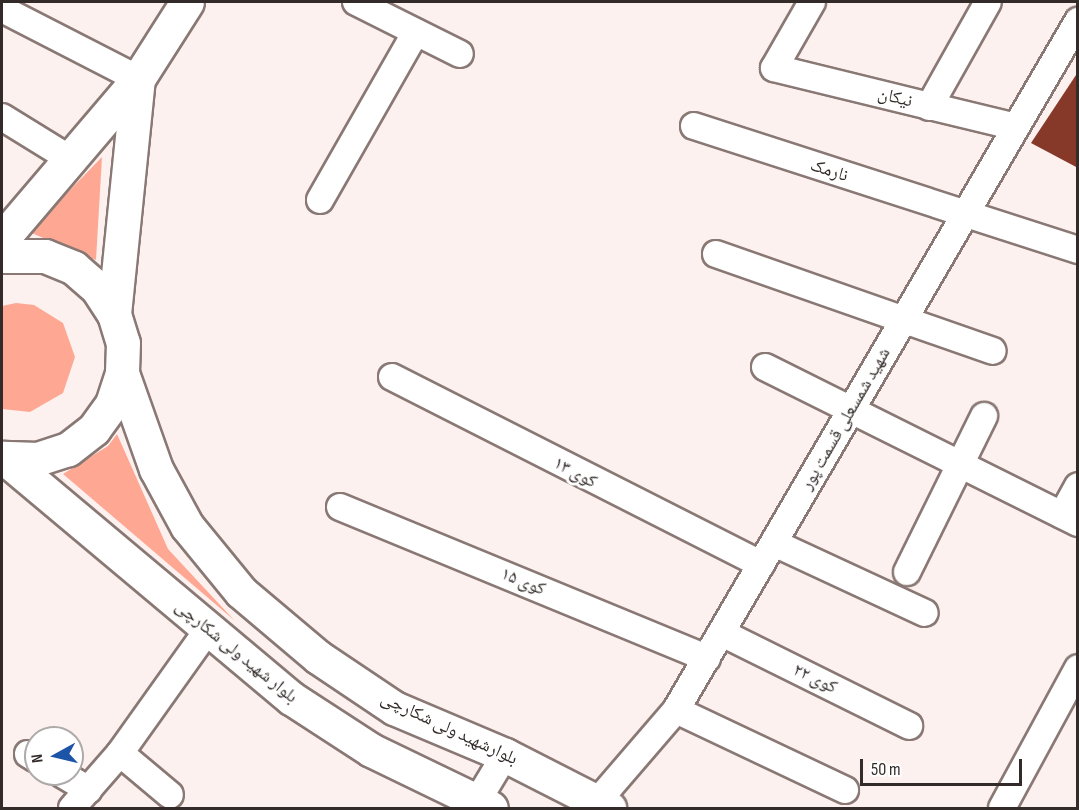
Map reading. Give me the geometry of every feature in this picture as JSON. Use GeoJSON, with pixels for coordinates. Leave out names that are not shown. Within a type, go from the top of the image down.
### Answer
{"type":"FeatureCollection","features":[{"type":"Feature","properties":{"kind":"main road"},"geometry":{"type":"LineString","coordinates":[[2,239],[138,79],[187,2]]}},
{"type":"Feature","properties":{"kind":"main road"},"geometry":{"type":"LineString","coordinates":[[114,314],[138,79]]}},
{"type":"Feature","properties":{"kind":"main road"},"geometry":{"type":"LineString","coordinates":[[2,256],[45,256],[74,268],[98,288],[114,314]]}},
{"type":"Feature","properties":{"kind":"main road","name":"بلوارشهید ولی شکارچی"},"geometry":{"type":"LineString","coordinates":[[114,314],[123,373],[156,469],[187,526],[241,592],[318,657],[394,708],[506,755],[602,806]]}},
{"type":"Feature","properties":{"kind":"main road"},"geometry":{"type":"LineString","coordinates":[[4,459],[38,459],[68,448],[94,429],[112,404],[123,373]]}},
{"type":"Feature","properties":{"kind":"main road","name":"بلوار شهید ولی شکارچی"},"geometry":{"type":"LineString","coordinates":[[4,459],[207,631],[291,698],[371,750],[480,806]]}},
{"type":"Feature","properties":{"kind":"street"},"geometry":{"type":"LineString","coordinates":[[356,2],[460,54]]}},
{"type":"Feature","properties":{"kind":"street","name":"نیکان"},"geometry":{"type":"LineString","coordinates":[[812,2],[774,68],[1016,127]]}},
{"type":"Feature","properties":{"kind":"street"},"geometry":{"type":"LineString","coordinates":[[929,107],[988,2]]}},
{"type":"Feature","properties":{"kind":"street"},"geometry":{"type":"LineString","coordinates":[[2,9],[138,79]]}},
{"type":"Feature","properties":{"kind":"street","name":"شهید شمسعلی قسمت پور"},"geometry":{"type":"LineString","coordinates":[[602,806],[676,710],[1077,21]]}},
{"type":"Feature","properties":{"kind":"street"},"geometry":{"type":"LineString","coordinates":[[320,200],[416,32]]}},
{"type":"Feature","properties":{"kind":"street"},"geometry":{"type":"LineString","coordinates":[[2,117],[70,159]]}},
{"type":"Feature","properties":{"kind":"street","name":"نارمک"},"geometry":{"type":"LineString","coordinates":[[694,126],[1077,250]]}},
{"type":"Feature","properties":{"kind":"street"},"geometry":{"type":"LineString","coordinates":[[716,254],[993,351]]}},
{"type":"Feature","properties":{"kind":"street"},"geometry":{"type":"LineString","coordinates":[[765,367],[958,466],[1070,519],[1077,486]]}},
{"type":"Feature","properties":{"kind":"street","name":"کوی ۱۳"},"geometry":{"type":"LineString","coordinates":[[392,377],[767,554],[926,613]]}},
{"type":"Feature","properties":{"kind":"street"},"geometry":{"type":"LineString","coordinates":[[907,572],[984,416]]}},
{"type":"Feature","properties":{"kind":"street","name":"کوی ۱۵"},"geometry":{"type":"LineString","coordinates":[[340,507],[707,658]]}},
{"type":"Feature","properties":{"kind":"street"},"geometry":{"type":"LineString","coordinates":[[71,786],[80,799],[120,753],[207,631]]}},
{"type":"Feature","properties":{"kind":"street","name":"کوی ۲۲"},"geometry":{"type":"LineString","coordinates":[[722,633],[909,726]]}},
{"type":"Feature","properties":{"kind":"street"},"geometry":{"type":"LineString","coordinates":[[1002,808],[1077,668]]}},
{"type":"Feature","properties":{"kind":"street"},"geometry":{"type":"LineString","coordinates":[[676,710],[845,790]]}},
{"type":"Feature","properties":{"kind":"street"},"geometry":{"type":"LineString","coordinates":[[120,753],[170,795]]}},
{"type":"Feature","properties":{"kind":"street"},"geometry":{"type":"LineString","coordinates":[[480,806],[506,755]]}},
{"type":"Feature","properties":{"kind":"shaded area"},"geometry":{"type":"Polygon","coordinates":[[[102,157],[96,260],[29,232],[102,157]]]}},
{"type":"Feature","properties":{"kind":"shaded area"},"geometry":{"type":"Polygon","coordinates":[[[16,303],[34,305],[63,323],[75,357],[63,393],[30,412],[2,409],[2,306],[16,303]]]}},
{"type":"Feature","properties":{"kind":"shaded area"},"geometry":{"type":"Polygon","coordinates":[[[117,434],[168,549],[234,620],[63,474],[108,446],[117,434]]]}},
{"type":"Feature","properties":{"kind":"building"},"geometry":{"type":"Polygon","coordinates":[[[1078,72],[1078,168],[1031,143],[1078,72]]]}}]}
